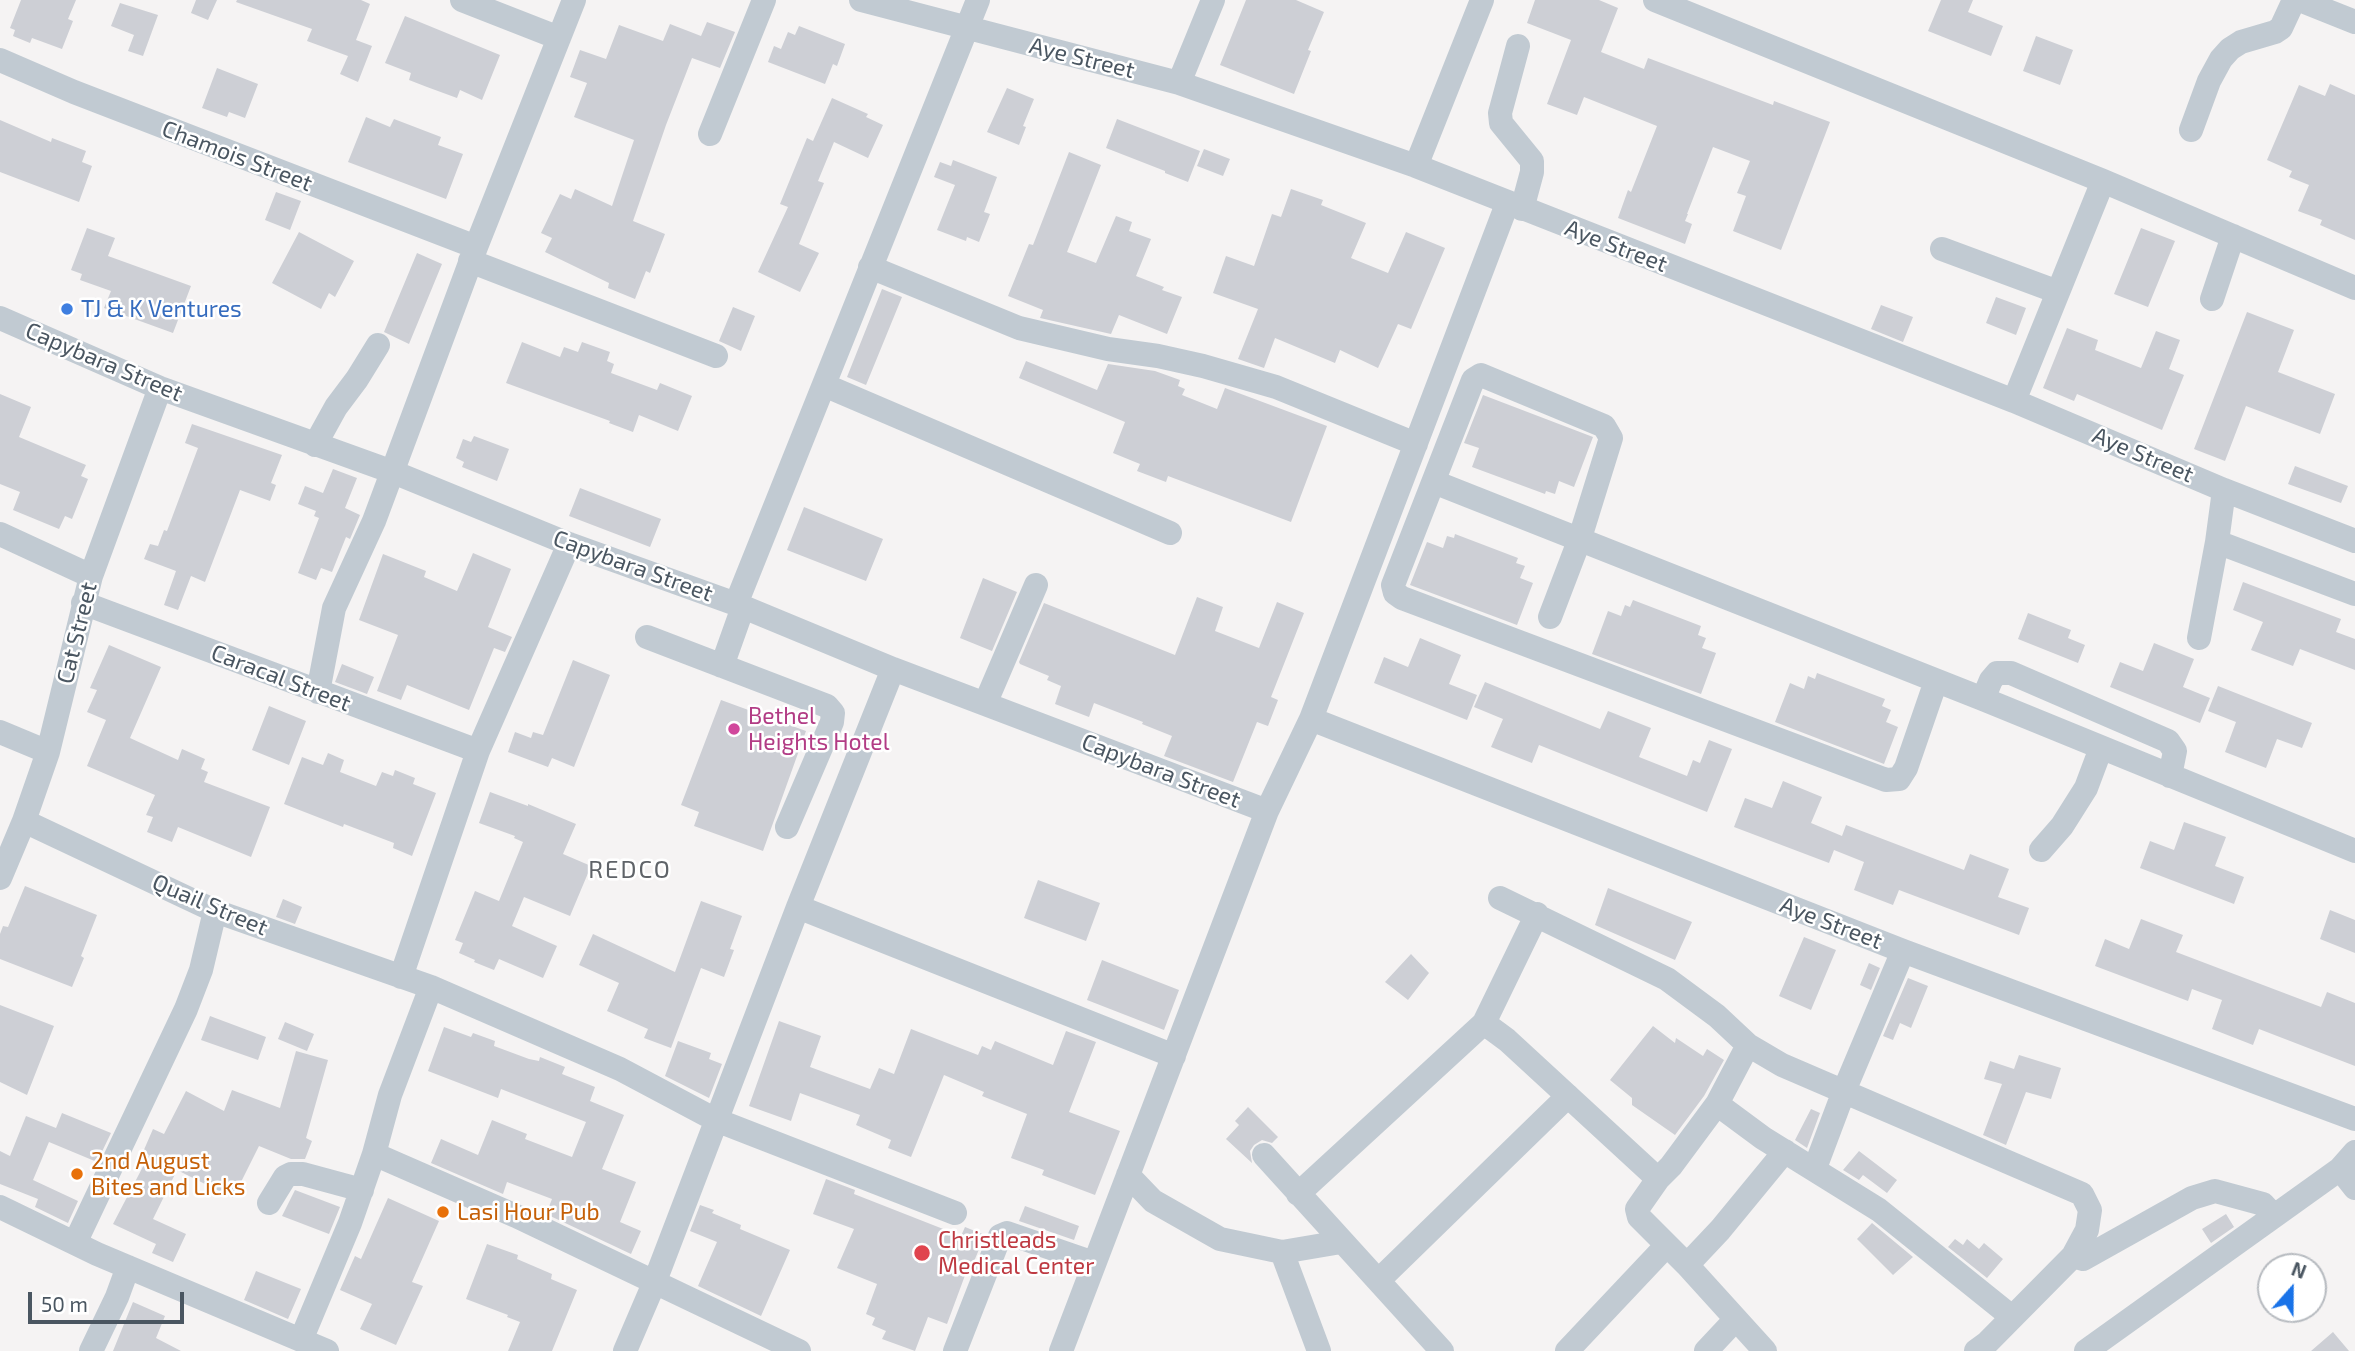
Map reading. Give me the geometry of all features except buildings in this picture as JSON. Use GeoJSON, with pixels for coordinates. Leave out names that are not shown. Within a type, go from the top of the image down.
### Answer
{"type":"FeatureCollection","features":[{"type":"Feature","properties":{"kind":"street"},"geometry":{"type":"LineString","coordinates":[[462,0],[559,38]]}},
{"type":"Feature","properties":{"kind":"street"},"geometry":{"type":"LineString","coordinates":[[318,692],[334,608],[374,521],[473,254],[574,0]]}},
{"type":"Feature","properties":{"kind":"street"},"geometry":{"type":"LineString","coordinates":[[710,134],[764,0]]}},
{"type":"Feature","properties":{"kind":"street","name":"Aye Street"},"geometry":{"type":"LineString","coordinates":[[861,0],[1178,83],[1416,166],[2014,401],[2224,490],[2355,541]]}},
{"type":"Feature","properties":{"kind":"street"},"geometry":{"type":"LineString","coordinates":[[722,666],[740,606],[824,386],[978,0]]}},
{"type":"Feature","properties":{"kind":"street"},"geometry":{"type":"LineString","coordinates":[[1178,83],[1213,0]]}},
{"type":"Feature","properties":{"kind":"street"},"geometry":{"type":"LineString","coordinates":[[1416,166],[1482,0]]}},
{"type":"Feature","properties":{"kind":"street"},"geometry":{"type":"LineString","coordinates":[[1655,0],[2103,181],[2355,288]]}},
{"type":"Feature","properties":{"kind":"street"},"geometry":{"type":"LineString","coordinates":[[2191,130],[2209,81],[2221,59],[2241,42],[2281,28],[2294,0]]}},
{"type":"Feature","properties":{"kind":"street"},"geometry":{"type":"LineString","coordinates":[[2300,0],[2355,22]]}},
{"type":"Feature","properties":{"kind":"street"},"geometry":{"type":"LineString","coordinates":[[1060,1351],[1267,811],[1311,719],[1416,444],[1532,172],[1532,161],[1501,122],[1500,113],[1518,46]]}},
{"type":"Feature","properties":{"kind":"street","name":"Chamois Street"},"geometry":{"type":"LineString","coordinates":[[0,60],[716,356]]}},
{"type":"Feature","properties":{"kind":"street"},"geometry":{"type":"LineString","coordinates":[[2014,401],[2103,181]]}},
{"type":"Feature","properties":{"kind":"street"},"geometry":{"type":"LineString","coordinates":[[2212,299],[2234,236]]}},
{"type":"Feature","properties":{"kind":"street"},"geometry":{"type":"LineString","coordinates":[[1942,249],[2058,292]]}},
{"type":"Feature","properties":{"kind":"street"},"geometry":{"type":"LineString","coordinates":[[870,267],[1018,328],[1108,349],[1203,366],[1276,387],[1416,444]]}},
{"type":"Feature","properties":{"kind":"street","name":"Capybara Street"},"geometry":{"type":"LineString","coordinates":[[0,318],[160,388],[393,472],[569,544],[740,606],[893,669],[1267,811]]}},
{"type":"Feature","properties":{"kind":"street"},"geometry":{"type":"LineString","coordinates":[[315,445],[336,407],[378,345]]}},
{"type":"Feature","properties":{"kind":"street"},"geometry":{"type":"LineString","coordinates":[[1550,617],[1579,541],[1611,438],[1604,426],[1481,375],[1473,380],[1394,585],[1395,593],[1402,598],[1886,780],[1899,779],[1906,768],[1936,681]]}},
{"type":"Feature","properties":{"kind":"street"},"geometry":{"type":"LineString","coordinates":[[824,386],[1170,533]]}},
{"type":"Feature","properties":{"kind":"street","name":"Cat Street"},"geometry":{"type":"LineString","coordinates":[[0,878],[24,821],[48,751],[91,576],[160,388]]}},
{"type":"Feature","properties":{"kind":"street"},"geometry":{"type":"LineString","coordinates":[[1434,482],[1983,699],[2355,851]]}},
{"type":"Feature","properties":{"kind":"street"},"geometry":{"type":"LineString","coordinates":[[2199,638],[2224,490]]}},
{"type":"Feature","properties":{"kind":"street"},"geometry":{"type":"LineString","coordinates":[[0,534],[91,576]]}},
{"type":"Feature","properties":{"kind":"street"},"geometry":{"type":"LineString","coordinates":[[2217,542],[2355,594]]}},
{"type":"Feature","properties":{"kind":"street"},"geometry":{"type":"LineString","coordinates":[[401,977],[478,751],[569,544]]}},
{"type":"Feature","properties":{"kind":"street"},"geometry":{"type":"LineString","coordinates":[[985,704],[1036,584]]}},
{"type":"Feature","properties":{"kind":"street","name":"Caracal Street"},"geometry":{"type":"LineString","coordinates":[[83,603],[478,751]]}},
{"type":"Feature","properties":{"kind":"street"},"geometry":{"type":"LineString","coordinates":[[647,637],[827,706],[833,713],[832,722],[787,827]]}},
{"type":"Feature","properties":{"kind":"street"},"geometry":{"type":"LineString","coordinates":[[625,1351],[655,1281],[798,907],[893,669]]}},
{"type":"Feature","properties":{"kind":"street"},"geometry":{"type":"LineString","coordinates":[[1983,699],[1997,673],[2011,673],[2168,741],[2175,751],[2170,776]]}},
{"type":"Feature","properties":{"kind":"street"},"geometry":{"type":"LineString","coordinates":[[2041,850],[2062,825],[2086,788],[2104,713]]}},
{"type":"Feature","properties":{"kind":"street","name":"Aye Street"},"geometry":{"type":"LineString","coordinates":[[1311,719],[1903,951],[2355,1119]]}},
{"type":"Feature","properties":{"kind":"street"},"geometry":{"type":"LineString","coordinates":[[0,733],[48,751]]}},
{"type":"Feature","properties":{"kind":"street","name":"Quail Street"},"geometry":{"type":"LineString","coordinates":[[24,821],[215,911],[432,988],[620,1069],[716,1120],[955,1213]]}},
{"type":"Feature","properties":{"kind":"street"},"geometry":{"type":"LineString","coordinates":[[1500,898],[1667,979],[1717,1016],[1748,1045],[1782,1065],[2082,1194],[2090,1210],[2087,1230],[2073,1256],[1976,1351]]}},
{"type":"Feature","properties":{"kind":"street"},"geometry":{"type":"LineString","coordinates":[[798,907],[1174,1056]]}},
{"type":"Feature","properties":{"kind":"street"},"geometry":{"type":"LineString","coordinates":[[75,1243],[186,1009],[201,971],[215,911]]}},
{"type":"Feature","properties":{"kind":"street"},"geometry":{"type":"LineString","coordinates":[[1298,1194],[1484,1023],[1537,914]]}},
{"type":"Feature","properties":{"kind":"street"},"geometry":{"type":"LineString","coordinates":[[1815,1168],[1903,951]]}},
{"type":"Feature","properties":{"kind":"street"},"geometry":{"type":"LineString","coordinates":[[300,1340],[362,1190],[390,1095],[432,988]]}},
{"type":"Feature","properties":{"kind":"street"},"geometry":{"type":"LineString","coordinates":[[1484,1023],[1507,1040],[1658,1179]]}},
{"type":"Feature","properties":{"kind":"street"},"geometry":{"type":"LineString","coordinates":[[1748,1045],[1717,1104],[1637,1209],[1639,1217],[1765,1351]]}},
{"type":"Feature","properties":{"kind":"street"},"geometry":{"type":"LineString","coordinates":[[1379,1280],[1568,1096]]}},
{"type":"Feature","properties":{"kind":"street"},"geometry":{"type":"LineString","coordinates":[[1717,1104],[1763,1138],[1879,1210],[2012,1317]]}},
{"type":"Feature","properties":{"kind":"street"},"geometry":{"type":"LineString","coordinates":[[1687,1265],[1720,1230],[1785,1151]]}},
{"type":"Feature","properties":{"kind":"street"},"geometry":{"type":"LineString","coordinates":[[374,1154],[516,1216],[799,1351]]}},
{"type":"Feature","properties":{"kind":"street"},"geometry":{"type":"LineString","coordinates":[[1264,1155],[1442,1351]]}},
{"type":"Feature","properties":{"kind":"street"},"geometry":{"type":"LineString","coordinates":[[2087,1351],[2274,1216],[2350,1170]]}},
{"type":"Feature","properties":{"kind":"street"},"geometry":{"type":"LineString","coordinates":[[270,1203],[285,1177],[291,1174],[303,1174],[362,1190]]}},
{"type":"Feature","properties":{"kind":"street"},"geometry":{"type":"LineString","coordinates":[[1128,1175],[1153,1201],[1220,1239],[1282,1252],[1342,1242]]}},
{"type":"Feature","properties":{"kind":"street"},"geometry":{"type":"LineString","coordinates":[[2073,1256],[2083,1259],[2192,1198],[2215,1191],[2263,1204],[2274,1216]]}},
{"type":"Feature","properties":{"kind":"street"},"geometry":{"type":"LineString","coordinates":[[0,1207],[128,1267],[327,1351]]}},
{"type":"Feature","properties":{"kind":"street"},"geometry":{"type":"LineString","coordinates":[[955,1351],[1000,1236],[1007,1233],[1094,1264]]}},
{"type":"Feature","properties":{"kind":"street"},"geometry":{"type":"LineString","coordinates":[[1567,1351],[1667,1245]]}},
{"type":"Feature","properties":{"kind":"street"},"geometry":{"type":"LineString","coordinates":[[1282,1252],[1319,1351]]}},
{"type":"Feature","properties":{"kind":"street"},"geometry":{"type":"LineString","coordinates":[[91,1351],[128,1267]]}},
{"type":"Feature","properties":{"kind":"street"},"geometry":{"type":"LineString","coordinates":[[1706,1351],[1736,1319]]}},
{"type":"Feature","properties":{"kind":"place","name":"TJ & K Ventures"},"geometry":{"type":"Point","coordinates":[67,309]}},
{"type":"Feature","properties":{"kind":"place","name":"Bethel Heights Hotel"},"geometry":{"type":"Point","coordinates":[734,729]}},
{"type":"Feature","properties":{"kind":"place","name":"2nd August Bites and Licks"},"geometry":{"type":"Point","coordinates":[77,1174]}},
{"type":"Feature","properties":{"kind":"place","name":"Lasi Hour Pub"},"geometry":{"type":"Point","coordinates":[443,1212]}},
{"type":"Feature","properties":{"kind":"place","name":"Christleads Medical Center"},"geometry":{"type":"Point","coordinates":[922,1253]}},
{"type":"Feature","properties":{"kind":"district","name":"REDCO"},"geometry":{"type":"Point","coordinates":[630,870]}}]}
